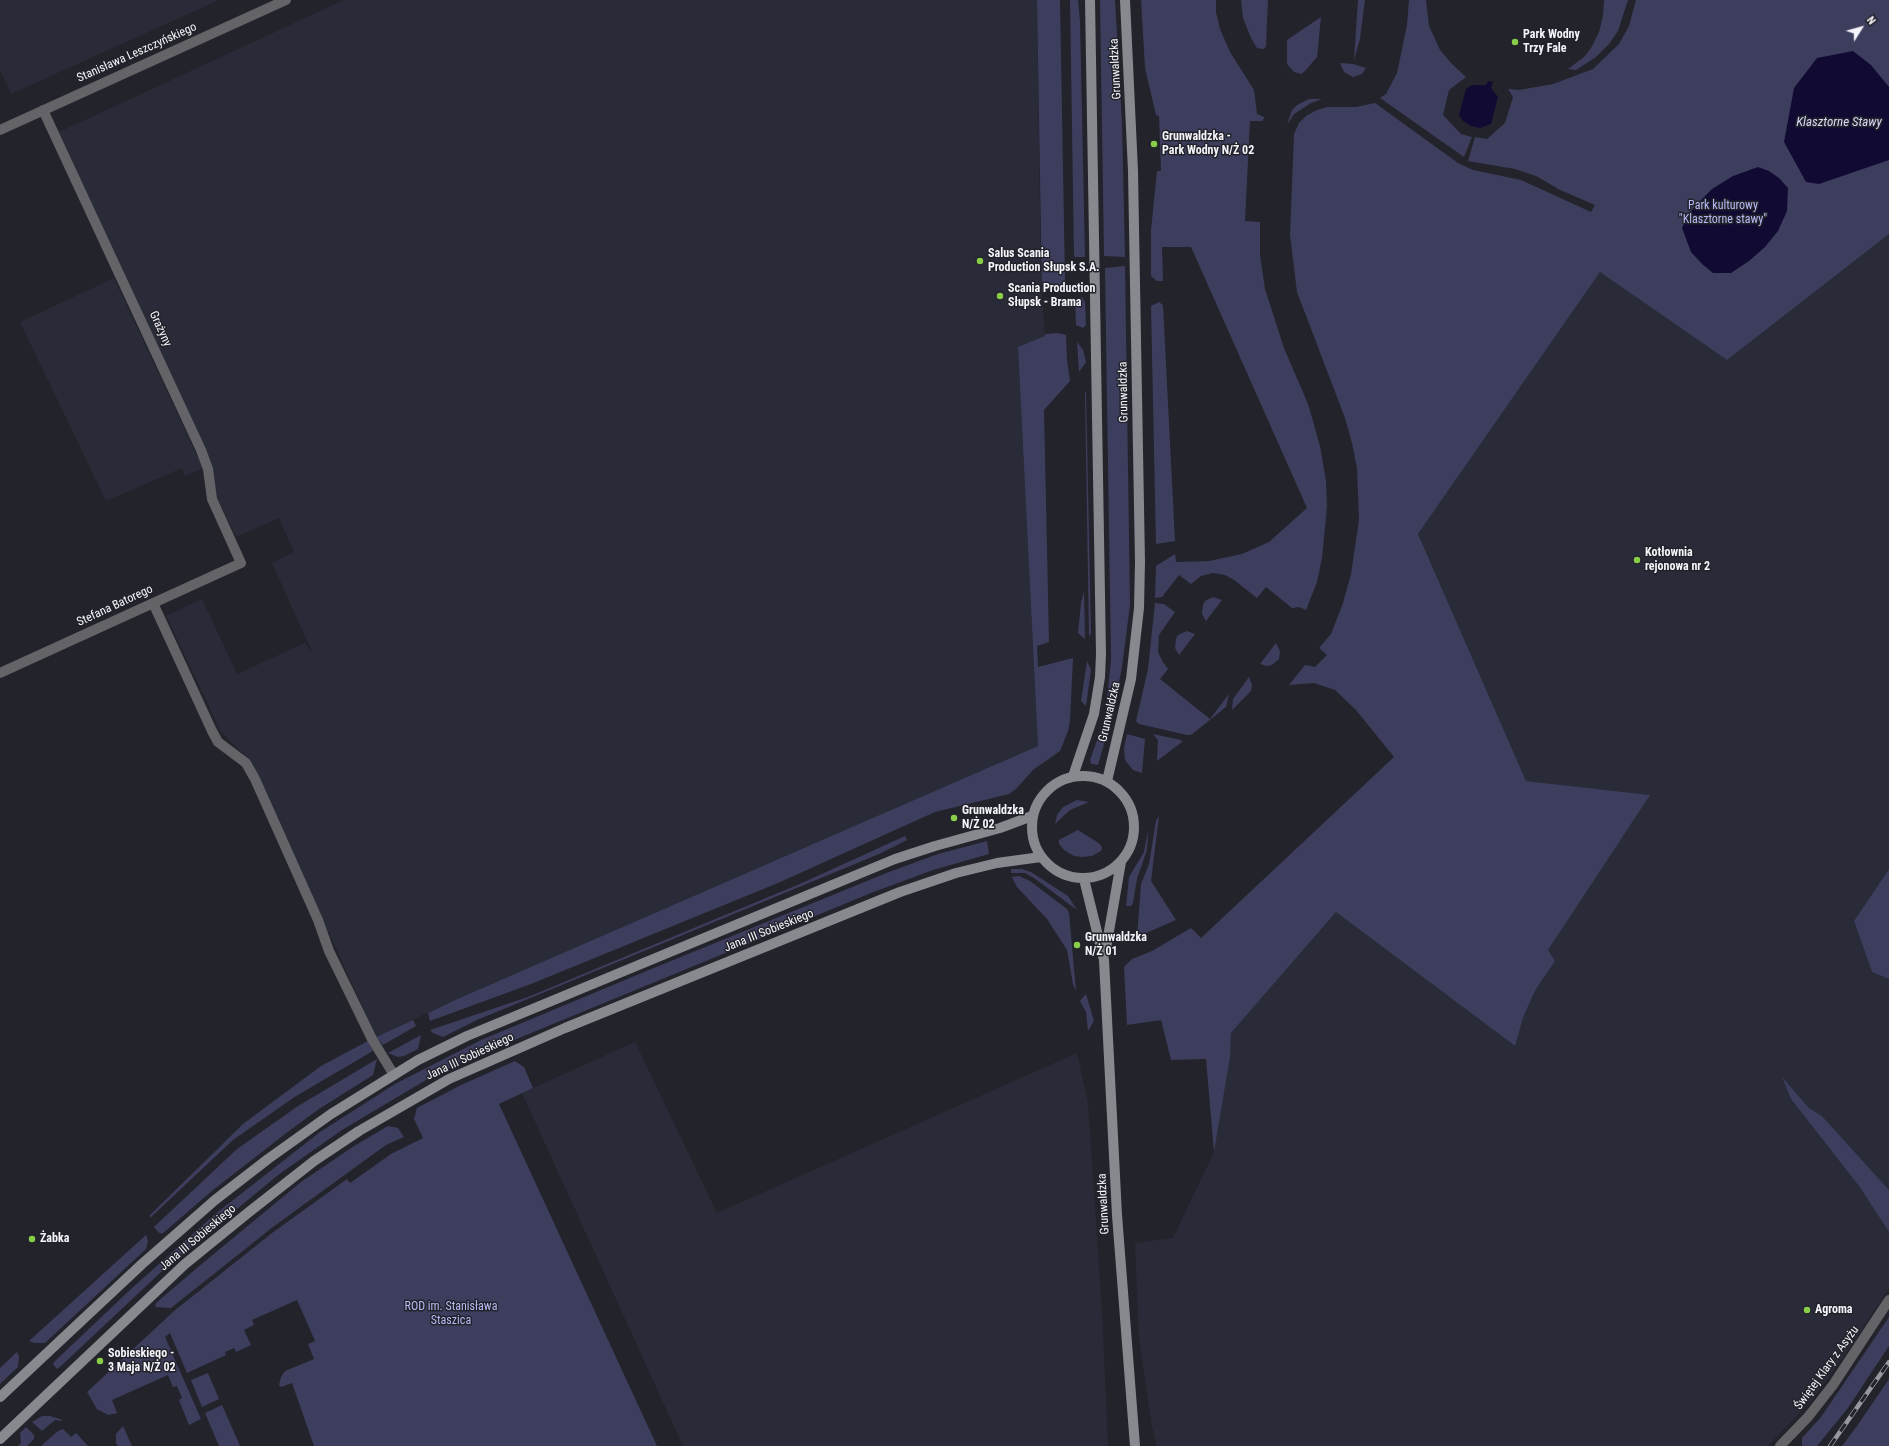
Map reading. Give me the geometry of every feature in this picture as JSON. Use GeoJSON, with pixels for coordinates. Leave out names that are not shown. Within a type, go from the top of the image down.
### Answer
{"type":"FeatureCollection","features":[{"type":"Feature","properties":{"kind":"street","name":"Stanisława Leszczyńskiego"},"geometry":{"type":"LineString","coordinates":[[0,130],[286,0]]}},
{"type":"Feature","properties":{"kind":"street","name":"Grunwaldzka"},"geometry":{"type":"LineString","coordinates":[[1073,776],[1096,708],[1101,654],[1090,0]]}},
{"type":"Feature","properties":{"kind":"street","name":"Grunwaldzka"},"geometry":{"type":"LineString","coordinates":[[1107,781],[1131,679],[1139,608],[1140,554],[1134,179],[1125,0]]}},
{"type":"Feature","properties":{"kind":"street","name":"Grażyny"},"geometry":{"type":"LineString","coordinates":[[43,110],[202,450],[208,469],[212,499],[241,563]]}},
{"type":"Feature","properties":{"kind":"street","name":"Stefana Batorego"},"geometry":{"type":"LineString","coordinates":[[0,674],[241,563]]}},
{"type":"Feature","properties":{"kind":"street"},"geometry":{"type":"LineString","coordinates":[[153,603],[218,742],[246,763],[255,779],[318,920],[328,951],[372,1039],[394,1075]]}},
{"type":"Feature","properties":{"kind":"street"},"geometry":{"type":"LineString","coordinates":[[1073,776],[1090,776],[1107,781],[1122,794],[1129,803],[1133,814],[1135,827],[1129,852],[1121,862],[1110,871],[1098,877],[1084,879],[1068,876],[1052,869],[1041,857],[1034,844],[1032,816],[1038,802],[1047,790],[1059,781],[1073,776]]}},
{"type":"Feature","properties":{"kind":"street","name":"Jana III Sobieskiego"},"geometry":{"type":"LineString","coordinates":[[0,1397],[142,1264],[215,1200],[268,1159],[331,1114],[394,1075],[467,1036],[888,862],[935,846],[1000,828],[1032,816]]}},
{"type":"Feature","properties":{"kind":"street","name":"Jana III Sobieskiego"},"geometry":{"type":"LineString","coordinates":[[0,1439],[185,1264],[249,1212],[314,1161],[352,1135],[442,1083],[565,1028],[900,892],[956,873],[997,863],[1041,857]]}},
{"type":"Feature","properties":{"kind":"street","name":"Grunwaldzka"},"geometry":{"type":"LineString","coordinates":[[1104,960],[1121,862]]}},
{"type":"Feature","properties":{"kind":"street","name":"Grunwaldzka"},"geometry":{"type":"LineString","coordinates":[[1084,879],[1104,960],[1117,1214],[1134,1446]]}},
{"type":"Feature","properties":{"kind":"street","name":"Świętej Klary z Asyżu"},"geometry":{"type":"LineString","coordinates":[[1780,1446],[1808,1417],[1833,1384],[1889,1300]]}},
{"type":"Feature","properties":{"kind":"shaded area"},"geometry":{"type":"Polygon","coordinates":[[[0,0],[219,0],[11,94],[0,70],[0,0]]]}},
{"type":"Feature","properties":{"kind":"shaded area"},"geometry":{"type":"Polygon","coordinates":[[[344,0],[1037,0],[1041,281],[1045,336],[1018,348],[1038,746],[455,1000],[376,1037],[252,762],[221,732],[166,616],[202,599],[237,674],[305,643],[313,654],[272,563],[294,552],[279,518],[236,537],[215,493],[212,464],[59,132],[344,0]]]}},
{"type":"Feature","properties":{"kind":"shaded area"},"geometry":{"type":"Polygon","coordinates":[[[1889,234],[1889,869],[1854,921],[1872,972],[1889,979],[1889,1190],[1822,1116],[1809,1108],[1783,1079],[1791,1099],[1859,1186],[1889,1232],[1889,1288],[1853,1343],[1812,1400],[1768,1446],[1157,1446],[1152,1427],[1139,1340],[1135,1243],[1173,1238],[1214,1152],[1230,1059],[1231,1033],[1336,912],[1515,1046],[1524,1015],[1536,989],[1555,961],[1548,950],[1649,795],[1526,781],[1418,534],[1600,272],[1727,360],[1889,234]]]}},
{"type":"Feature","properties":{"kind":"shaded area"},"geometry":{"type":"Polygon","coordinates":[[[114,278],[203,468],[185,476],[182,468],[106,501],[20,322],[114,278]]]}},
{"type":"Feature","properties":{"kind":"shaded area"},"geometry":{"type":"Polygon","coordinates":[[[635,1042],[717,1213],[1077,1053],[1088,1103],[1102,1311],[1108,1446],[683,1446],[522,1093],[635,1042]]]}},
{"type":"Feature","properties":{"kind":"green space"},"geometry":{"type":"Polygon","coordinates":[[[1037,0],[1060,0],[1065,282],[1042,293],[1037,0]]]}},
{"type":"Feature","properties":{"kind":"green space"},"geometry":{"type":"Polygon","coordinates":[[[1070,0],[1078,0],[1080,21],[1085,257],[1075,257],[1074,255],[1070,0]]]}},
{"type":"Feature","properties":{"kind":"green space"},"geometry":{"type":"Polygon","coordinates":[[[1100,0],[1115,0],[1122,123],[1125,257],[1104,256],[1100,0]]]}},
{"type":"Feature","properties":{"kind":"green space"},"geometry":{"type":"Polygon","coordinates":[[[1141,0],[1216,0],[1216,12],[1220,29],[1230,52],[1254,90],[1257,114],[1264,117],[1263,121],[1250,121],[1245,221],[1260,222],[1260,255],[1265,289],[1284,348],[1308,404],[1320,446],[1326,481],[1327,506],[1322,558],[1317,582],[1306,610],[1299,607],[1292,608],[1266,587],[1257,598],[1234,580],[1225,575],[1213,573],[1201,576],[1191,584],[1179,575],[1162,597],[1155,598],[1156,566],[1175,554],[1176,562],[1209,561],[1242,554],[1269,542],[1307,508],[1191,247],[1162,247],[1163,281],[1157,281],[1151,276],[1151,230],[1157,171],[1161,171],[1159,116],[1156,115],[1145,68],[1141,0]]]}},
{"type":"Feature","properties":{"kind":"green space"},"geometry":{"type":"Polygon","coordinates":[[[1241,0],[1268,0],[1266,46],[1264,49],[1257,48],[1251,38],[1243,18],[1241,0]]]}},
{"type":"Feature","properties":{"kind":"green space"},"geometry":{"type":"Polygon","coordinates":[[[1358,0],[1365,0],[1360,39],[1354,60],[1358,0]]]}},
{"type":"Feature","properties":{"kind":"green space"},"geometry":{"type":"Polygon","coordinates":[[[1409,0],[1426,0],[1429,26],[1440,50],[1466,77],[1449,90],[1443,115],[1461,134],[1472,137],[1464,157],[1380,98],[1386,94],[1397,73],[1407,25],[1409,0]]]}},
{"type":"Feature","properties":{"kind":"green space"},"geometry":{"type":"Polygon","coordinates":[[[1604,0],[1628,0],[1618,31],[1609,44],[1596,57],[1576,70],[1568,69],[1584,57],[1591,48],[1599,32],[1603,16],[1604,0]]]}},
{"type":"Feature","properties":{"kind":"green space","name":"Park kulturowy \"Klasztorne stawy\""},"geometry":{"type":"Polygon","coordinates":[[[1636,0],[1889,0],[1889,234],[1727,360],[1600,272],[1418,534],[1526,781],[1650,795],[1548,950],[1555,961],[1536,989],[1524,1015],[1515,1046],[1336,912],[1231,1033],[1230,1058],[1214,1152],[1206,1059],[1171,1060],[1161,1020],[1127,1025],[1124,967],[1132,959],[1152,951],[1191,928],[1201,938],[1394,757],[1356,710],[1335,690],[1314,683],[1289,685],[1305,665],[1315,667],[1327,655],[1319,648],[1331,634],[1343,603],[1351,574],[1359,520],[1357,468],[1352,443],[1345,418],[1297,292],[1290,235],[1294,134],[1299,123],[1306,116],[1317,110],[1327,107],[1356,107],[1375,103],[1458,163],[1473,170],[1521,180],[1591,212],[1595,205],[1560,190],[1536,176],[1515,169],[1468,161],[1475,137],[1487,139],[1505,123],[1513,97],[1508,89],[1519,90],[1553,84],[1593,69],[1619,44],[1629,26],[1636,0]]]}},
{"type":"Feature","properties":{"kind":"green space"},"geometry":{"type":"Polygon","coordinates":[[[1321,17],[1317,57],[1301,74],[1294,72],[1287,64],[1287,40],[1321,17]]]}},
{"type":"Feature","properties":{"kind":"green space"},"geometry":{"type":"Polygon","coordinates":[[[1340,63],[1353,64],[1366,68],[1362,74],[1353,77],[1344,72],[1340,63]]]}},
{"type":"Feature","properties":{"kind":"green space"},"geometry":{"type":"Polygon","coordinates":[[[1309,99],[1322,99],[1311,103],[1294,114],[1287,125],[1292,110],[1297,105],[1309,99]]]}},
{"type":"Feature","properties":{"kind":"green space"},"geometry":{"type":"Polygon","coordinates":[[[1125,266],[1130,605],[1122,667],[1113,712],[1106,710],[1111,660],[1105,268],[1125,266]]]}},
{"type":"Feature","properties":{"kind":"green space"},"geometry":{"type":"Polygon","coordinates":[[[1082,297],[1085,302],[1086,325],[1083,328],[1076,325],[1075,301],[1082,297]]]}},
{"type":"Feature","properties":{"kind":"green space"},"geometry":{"type":"Polygon","coordinates":[[[1159,302],[1163,305],[1175,541],[1156,544],[1151,306],[1159,302]]]}},
{"type":"Feature","properties":{"kind":"green space"},"geometry":{"type":"Polygon","coordinates":[[[1058,333],[1066,335],[1070,381],[1044,410],[1049,642],[1037,646],[1038,667],[1073,658],[1070,721],[1068,731],[1060,751],[1033,770],[1016,789],[1009,794],[935,812],[778,883],[531,984],[430,1021],[428,1013],[455,1000],[1038,746],[1018,347],[1045,336],[1045,334],[1058,333]]]}},
{"type":"Feature","properties":{"kind":"green space"},"geometry":{"type":"Polygon","coordinates":[[[1077,342],[1083,350],[1086,362],[1079,372],[1077,342]]]}},
{"type":"Feature","properties":{"kind":"green space"},"geometry":{"type":"Polygon","coordinates":[[[1086,392],[1091,633],[1089,637],[1085,393],[1086,392]]]}},
{"type":"Feature","properties":{"kind":"green space"},"geometry":{"type":"Polygon","coordinates":[[[1084,591],[1085,639],[1078,633],[1081,603],[1084,591]]]}},
{"type":"Feature","properties":{"kind":"green space"},"geometry":{"type":"Polygon","coordinates":[[[1213,597],[1222,600],[1206,621],[1202,614],[1203,605],[1205,601],[1213,597]]]}},
{"type":"Feature","properties":{"kind":"green space"},"geometry":{"type":"Polygon","coordinates":[[[1155,603],[1164,604],[1175,612],[1159,635],[1158,652],[1168,669],[1160,679],[1210,719],[1229,694],[1226,707],[1191,735],[1139,724],[1136,721],[1148,669],[1155,603]]]}},
{"type":"Feature","properties":{"kind":"green space"},"geometry":{"type":"Polygon","coordinates":[[[1187,631],[1195,634],[1179,655],[1175,648],[1176,639],[1178,635],[1187,631]]]}},
{"type":"Feature","properties":{"kind":"green space"},"geometry":{"type":"Polygon","coordinates":[[[1276,643],[1280,651],[1279,659],[1272,665],[1267,666],[1260,664],[1276,643]]]}},
{"type":"Feature","properties":{"kind":"green space"},"geometry":{"type":"Polygon","coordinates":[[[1087,661],[1091,670],[1086,706],[1081,701],[1087,661]]]}},
{"type":"Feature","properties":{"kind":"green space"},"geometry":{"type":"Polygon","coordinates":[[[1249,677],[1252,685],[1251,691],[1232,710],[1233,699],[1249,677]]]}},
{"type":"Feature","properties":{"kind":"green space"},"geometry":{"type":"Polygon","coordinates":[[[1101,729],[1108,730],[1098,765],[1091,764],[1090,760],[1101,729]]]}},
{"type":"Feature","properties":{"kind":"green space"},"geometry":{"type":"Polygon","coordinates":[[[1127,734],[1145,739],[1142,773],[1133,770],[1125,760],[1124,748],[1127,734]]]}},
{"type":"Feature","properties":{"kind":"green space"},"geometry":{"type":"Polygon","coordinates":[[[1153,734],[1181,740],[1182,742],[1157,761],[1158,740],[1153,734]]]}},
{"type":"Feature","properties":{"kind":"green space"},"geometry":{"type":"Polygon","coordinates":[[[1077,800],[1089,802],[1070,810],[1055,824],[1057,815],[1063,807],[1077,800]]]}},
{"type":"Feature","properties":{"kind":"green space"},"geometry":{"type":"Polygon","coordinates":[[[1159,816],[1151,881],[1176,920],[1137,937],[1141,884],[1149,864],[1156,821],[1159,816]]]}},
{"type":"Feature","properties":{"kind":"green space"},"geometry":{"type":"Polygon","coordinates":[[[1078,830],[1100,844],[1102,848],[1101,851],[1092,856],[1082,857],[1074,856],[1064,850],[1059,844],[1059,840],[1078,830]]]}},
{"type":"Feature","properties":{"kind":"green space"},"geometry":{"type":"Polygon","coordinates":[[[1148,830],[1147,850],[1137,879],[1133,903],[1131,906],[1126,906],[1129,877],[1144,852],[1148,830]]]}},
{"type":"Feature","properties":{"kind":"green space"},"geometry":{"type":"Polygon","coordinates":[[[905,836],[907,840],[879,854],[477,1020],[443,1037],[433,1033],[430,1030],[528,997],[802,883],[905,836]]]}},
{"type":"Feature","properties":{"kind":"green space"},"geometry":{"type":"Polygon","coordinates":[[[987,841],[989,854],[933,870],[871,893],[462,1062],[426,1080],[342,1130],[278,1175],[161,1272],[60,1367],[57,1369],[53,1364],[131,1289],[214,1215],[320,1132],[395,1084],[481,1040],[649,970],[889,872],[938,854],[987,841]]]}},
{"type":"Feature","properties":{"kind":"green space"},"geometry":{"type":"Polygon","coordinates":[[[1011,869],[1022,869],[1031,872],[1068,896],[1077,910],[1034,878],[1025,873],[1011,873],[1011,869]]]}},
{"type":"Feature","properties":{"kind":"green space"},"geometry":{"type":"Polygon","coordinates":[[[1889,869],[1889,979],[1872,972],[1854,921],[1889,869]]]}},
{"type":"Feature","properties":{"kind":"green space"},"geometry":{"type":"Polygon","coordinates":[[[1019,876],[1030,881],[1067,909],[1069,913],[1076,991],[1073,984],[1067,950],[1047,919],[1017,887],[1012,877],[1019,876]]]}},
{"type":"Feature","properties":{"kind":"green space"},"geometry":{"type":"Polygon","coordinates":[[[1086,994],[1094,1021],[1088,1031],[1086,1012],[1080,1001],[1086,994]]]}},
{"type":"Feature","properties":{"kind":"green space"},"geometry":{"type":"Polygon","coordinates":[[[413,1020],[416,1026],[383,1045],[376,1037],[413,1020]]]}},
{"type":"Feature","properties":{"kind":"green space"},"geometry":{"type":"Polygon","coordinates":[[[421,1035],[418,1049],[404,1056],[398,1057],[388,1053],[421,1035]]]}},
{"type":"Feature","properties":{"kind":"green space"},"geometry":{"type":"Polygon","coordinates":[[[368,1041],[373,1051],[296,1096],[233,1140],[150,1218],[150,1215],[243,1124],[321,1066],[368,1041]]]}},
{"type":"Feature","properties":{"kind":"green space"},"geometry":{"type":"Polygon","coordinates":[[[377,1059],[373,1075],[319,1109],[289,1131],[213,1190],[162,1234],[154,1227],[237,1149],[298,1106],[377,1059]]]}},
{"type":"Feature","properties":{"kind":"green space","name":"ROD im. Stanisława Staszica"},"geometry":{"type":"Polygon","coordinates":[[[515,1061],[524,1067],[533,1088],[499,1104],[657,1446],[314,1446],[292,1383],[281,1387],[279,1385],[281,1377],[285,1371],[314,1359],[308,1344],[315,1341],[297,1300],[252,1320],[254,1325],[244,1330],[251,1345],[236,1352],[234,1348],[225,1352],[226,1355],[187,1373],[170,1333],[165,1337],[201,1419],[189,1425],[179,1400],[182,1398],[177,1386],[173,1387],[168,1375],[112,1400],[117,1413],[108,1415],[97,1409],[87,1392],[174,1311],[272,1233],[347,1179],[350,1183],[391,1154],[423,1138],[414,1119],[417,1108],[461,1085],[515,1061]]]}},
{"type":"Feature","properties":{"kind":"green space"},"geometry":{"type":"Polygon","coordinates":[[[1782,1077],[1809,1108],[1822,1116],[1889,1190],[1889,1232],[1859,1186],[1791,1099],[1782,1077]]]}},
{"type":"Feature","properties":{"kind":"green space"},"geometry":{"type":"Polygon","coordinates":[[[388,1126],[398,1128],[404,1137],[386,1145],[273,1227],[171,1308],[155,1307],[156,1303],[198,1267],[301,1182],[354,1146],[388,1126]]]}},
{"type":"Feature","properties":{"kind":"green space"},"geometry":{"type":"Polygon","coordinates":[[[146,1235],[148,1241],[146,1249],[45,1343],[34,1343],[29,1341],[146,1235]]]}},
{"type":"Feature","properties":{"kind":"green space"},"geometry":{"type":"Polygon","coordinates":[[[1889,1317],[1889,1346],[1848,1408],[1817,1446],[1802,1446],[1802,1438],[1821,1417],[1889,1317]]]}},
{"type":"Feature","properties":{"kind":"green space"},"geometry":{"type":"Polygon","coordinates":[[[17,1352],[19,1356],[18,1367],[0,1384],[0,1368],[17,1352]]]}},
{"type":"Feature","properties":{"kind":"green space"},"geometry":{"type":"Polygon","coordinates":[[[208,1373],[219,1399],[202,1407],[191,1380],[208,1373]]]}},
{"type":"Feature","properties":{"kind":"green space"},"geometry":{"type":"Polygon","coordinates":[[[1889,1379],[1889,1446],[1842,1446],[1857,1426],[1889,1379]]]}},
{"type":"Feature","properties":{"kind":"green space"},"geometry":{"type":"Polygon","coordinates":[[[222,1405],[240,1446],[219,1446],[205,1413],[222,1405]]]}},
{"type":"Feature","properties":{"kind":"green space"},"geometry":{"type":"Polygon","coordinates":[[[42,1416],[50,1416],[63,1420],[55,1420],[42,1431],[32,1422],[42,1416]]]}},
{"type":"Feature","properties":{"kind":"green space"},"geometry":{"type":"Polygon","coordinates":[[[123,1426],[132,1446],[118,1446],[116,1443],[116,1434],[123,1426]]]}},
{"type":"Feature","properties":{"kind":"green space"},"geometry":{"type":"Polygon","coordinates":[[[26,1427],[34,1435],[34,1439],[27,1446],[18,1446],[21,1443],[20,1433],[26,1427]]]}},
{"type":"Feature","properties":{"kind":"green space"},"geometry":{"type":"Polygon","coordinates":[[[63,1429],[71,1437],[76,1433],[88,1446],[41,1446],[58,1431],[63,1429]]]}},
{"type":"Feature","properties":{"kind":"water","name":"Klasztorne Stawy"},"geometry":{"type":"Polygon","coordinates":[[[1853,51],[1871,65],[1889,87],[1889,160],[1819,184],[1806,182],[1784,142],[1794,88],[1817,58],[1853,51]]]}},
{"type":"Feature","properties":{"kind":"water"},"geometry":{"type":"Polygon","coordinates":[[[1488,81],[1493,82],[1491,88],[1498,97],[1491,124],[1480,128],[1471,126],[1463,121],[1459,115],[1466,89],[1472,85],[1486,85],[1488,81]]]}},
{"type":"Feature","properties":{"kind":"water"},"geometry":{"type":"Polygon","coordinates":[[[1758,167],[1769,171],[1779,178],[1788,188],[1787,211],[1778,231],[1765,247],[1749,261],[1731,273],[1713,273],[1691,252],[1682,228],[1694,207],[1712,189],[1733,176],[1758,167]]]}},
{"type":"Feature","properties":{"kind":"railway"},"geometry":{"type":"LineString","coordinates":[[1830,1446],[1889,1362]]}},
{"type":"Feature","properties":{"kind":"place","name":"Park Wodny Trzy Fale"},"geometry":{"type":"Point","coordinates":[1515,42]}},
{"type":"Feature","properties":{"kind":"place","name":"Grunwaldzka - Park Wodny N/Ż 02"},"geometry":{"type":"Point","coordinates":[1154,144]}},
{"type":"Feature","properties":{"kind":"place","name":"Salus Scania Production Słupsk S.A."},"geometry":{"type":"Point","coordinates":[980,261]}},
{"type":"Feature","properties":{"kind":"place","name":"Scania Production Słupsk - Brama"},"geometry":{"type":"Point","coordinates":[1000,296]}},
{"type":"Feature","properties":{"kind":"place","name":"Kotłownia rejonowa nr 2"},"geometry":{"type":"Point","coordinates":[1637,560]}},
{"type":"Feature","properties":{"kind":"place","name":"Grunwaldzka N/Ż 02"},"geometry":{"type":"Point","coordinates":[954,818]}},
{"type":"Feature","properties":{"kind":"place","name":"Grunwaldzka N/Ż 01"},"geometry":{"type":"Point","coordinates":[1077,945]}},
{"type":"Feature","properties":{"kind":"place","name":"Żabka"},"geometry":{"type":"Point","coordinates":[32,1239]}},
{"type":"Feature","properties":{"kind":"place","name":"Agroma"},"geometry":{"type":"Point","coordinates":[1807,1310]}},
{"type":"Feature","properties":{"kind":"place","name":"Sobieskiego - 3 Maja N/Ż 02"},"geometry":{"type":"Point","coordinates":[100,1361]}}]}
